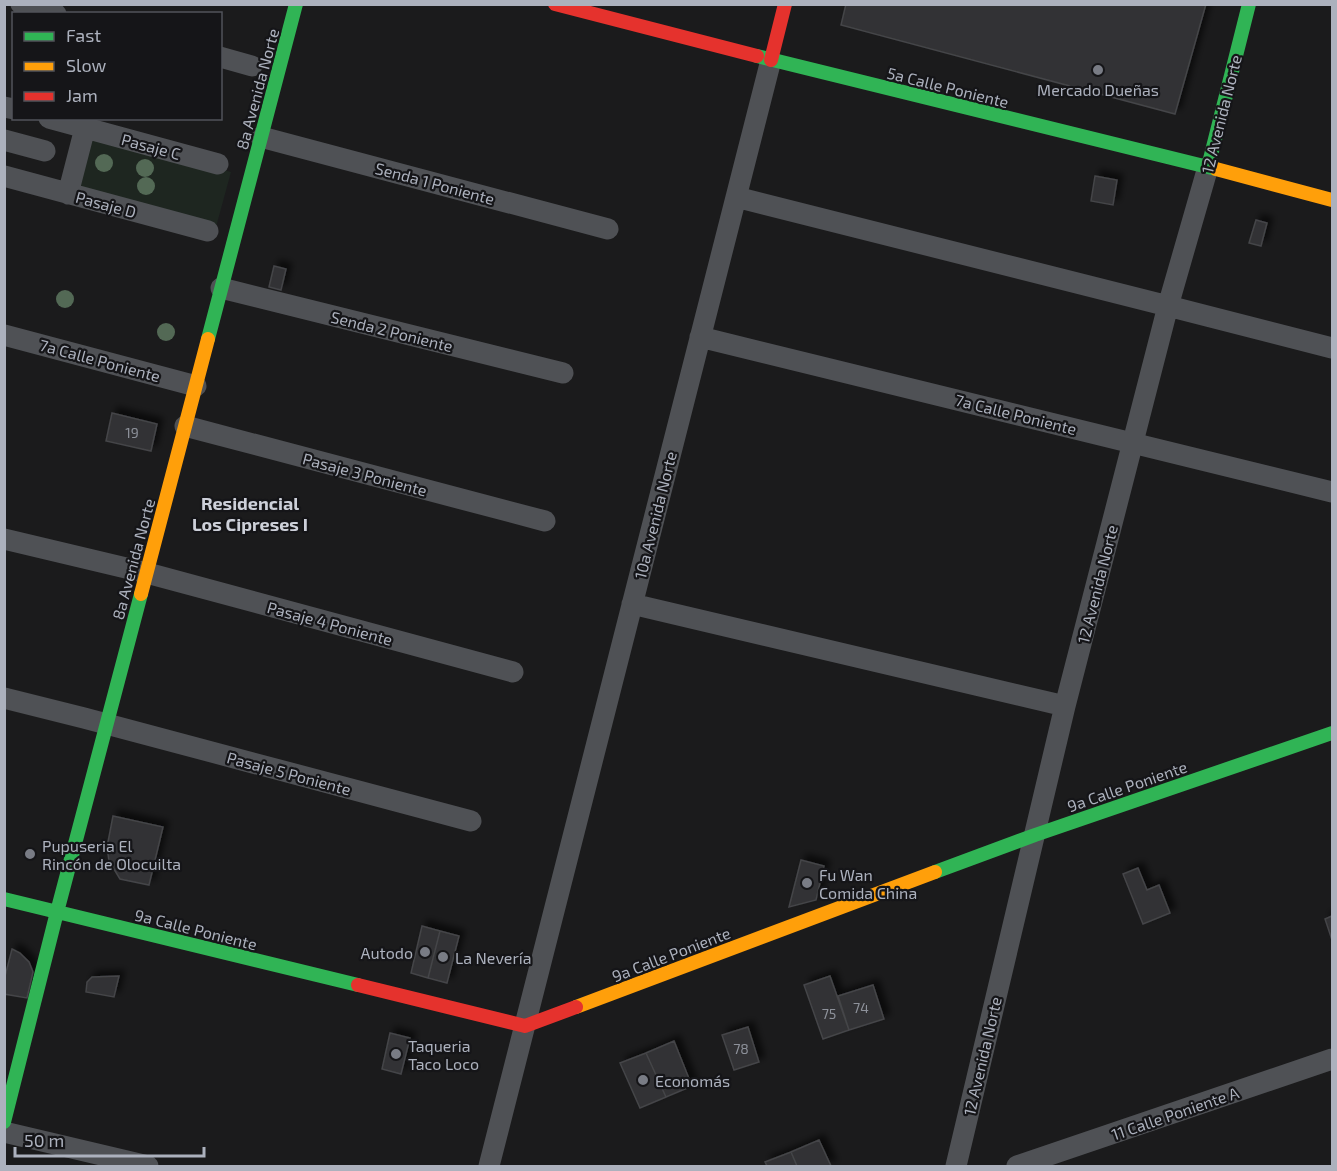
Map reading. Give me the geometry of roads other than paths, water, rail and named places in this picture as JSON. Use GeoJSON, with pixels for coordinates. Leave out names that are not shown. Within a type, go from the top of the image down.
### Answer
{"type":"FeatureCollection","features":[{"type":"Feature","properties":{"kind":"main road","name":"8a Avenida Norte"},"geometry":{"type":"LineString","coordinates":[[4,1122],[296,4]]}},
{"type":"Feature","properties":{"kind":"main road","name":"5a Calle Poniente"},"geometry":{"type":"LineString","coordinates":[[555,4],[1332,200]]}},
{"type":"Feature","properties":{"kind":"main road","name":"10a Avenida Norte"},"geometry":{"type":"LineString","coordinates":[[771,60],[784,4]]}},
{"type":"Feature","properties":{"kind":"main road","name":"12 Avenida Norte"},"geometry":{"type":"LineString","coordinates":[[1208,167],[1249,4]]}},
{"type":"Feature","properties":{"kind":"main road","name":"9a Calle Poniente"},"geometry":{"type":"LineString","coordinates":[[4,899],[525,1026],[1035,835],[1332,733]]}},
{"type":"Feature","properties":{"kind":"street"},"geometry":{"type":"LineString","coordinates":[[21,4],[50,12]]}},
{"type":"Feature","properties":{"kind":"street"},"geometry":{"type":"LineString","coordinates":[[222,58],[252,66]]}},
{"type":"Feature","properties":{"kind":"street","name":"10a Avenida Norte"},"geometry":{"type":"LineString","coordinates":[[489,1167],[771,60]]}},
{"type":"Feature","properties":{"kind":"street","name":"Pasaje C"},"geometry":{"type":"LineString","coordinates":[[56,120],[218,164]]}},
{"type":"Feature","properties":{"kind":"street"},"geometry":{"type":"LineString","coordinates":[[68,194],[85,128]]}},
{"type":"Feature","properties":{"kind":"street","name":"Senda 1 Poniente"},"geometry":{"type":"LineString","coordinates":[[261,137],[608,229]]}},
{"type":"Feature","properties":{"kind":"street"},"geometry":{"type":"LineString","coordinates":[[4,140],[45,151]]}},
{"type":"Feature","properties":{"kind":"street","name":"12 Avenida Norte"},"geometry":{"type":"LineString","coordinates":[[956,1167],[1065,706],[1168,306],[1208,167]]}},
{"type":"Feature","properties":{"kind":"street","name":"Pasaje D"},"geometry":{"type":"LineString","coordinates":[[4,176],[208,231]]}},
{"type":"Feature","properties":{"kind":"street"},"geometry":{"type":"LineString","coordinates":[[736,197],[1332,348]]}},
{"type":"Feature","properties":{"kind":"street","name":"Senda 2 Poniente"},"geometry":{"type":"LineString","coordinates":[[221,288],[563,373]]}},
{"type":"Feature","properties":{"kind":"street","name":"7a Calle Poniente"},"geometry":{"type":"LineString","coordinates":[[4,335],[196,386]]}},
{"type":"Feature","properties":{"kind":"street","name":"7a Calle Poniente"},"geometry":{"type":"LineString","coordinates":[[700,337],[1332,492]]}},
{"type":"Feature","properties":{"kind":"street","name":"Pasaje 3 Poniente"},"geometry":{"type":"LineString","coordinates":[[185,426],[545,521]]}},
{"type":"Feature","properties":{"kind":"street","name":"Pasaje 4 Poniente"},"geometry":{"type":"LineString","coordinates":[[4,539],[147,573],[513,672]]}},
{"type":"Feature","properties":{"kind":"street"},"geometry":{"type":"LineString","coordinates":[[632,604],[1065,706]]}},
{"type":"Feature","properties":{"kind":"street","name":"Pasaje 5 Poniente"},"geometry":{"type":"LineString","coordinates":[[4,698],[471,821]]}},
{"type":"Feature","properties":{"kind":"street","name":"11 Calle Poniente A"},"geometry":{"type":"LineString","coordinates":[[1017,1167],[1332,1059]]}},
{"type":"Feature","properties":{"kind":"street"},"geometry":{"type":"LineString","coordinates":[[4,1132],[148,1167]]}},
{"type":"Feature","properties":{"kind":"place","name":"Mercado Dueñas"},"geometry":{"type":"Point","coordinates":[1098,70]}},
{"type":"Feature","properties":{"kind":"place","name":"Pupuseria El Rincón de Olocuilta"},"geometry":{"type":"Point","coordinates":[30,854]}},
{"type":"Feature","properties":{"kind":"place","name":"Fu Wan Comida China"},"geometry":{"type":"Point","coordinates":[807,883]}},
{"type":"Feature","properties":{"kind":"place","name":"Autodo"},"geometry":{"type":"Point","coordinates":[425,952]}},
{"type":"Feature","properties":{"kind":"place","name":"La Nevería"},"geometry":{"type":"Point","coordinates":[443,957]}},
{"type":"Feature","properties":{"kind":"place","name":"Taqueria Taco Loco"},"geometry":{"type":"Point","coordinates":[396,1054]}},
{"type":"Feature","properties":{"kind":"place","name":"Economás"},"geometry":{"type":"Point","coordinates":[643,1080]}},
{"type":"Feature","properties":{"kind":"district","name":"Residencial Los Cipreses I"},"geometry":{"type":"Point","coordinates":[250,513]}}]}
